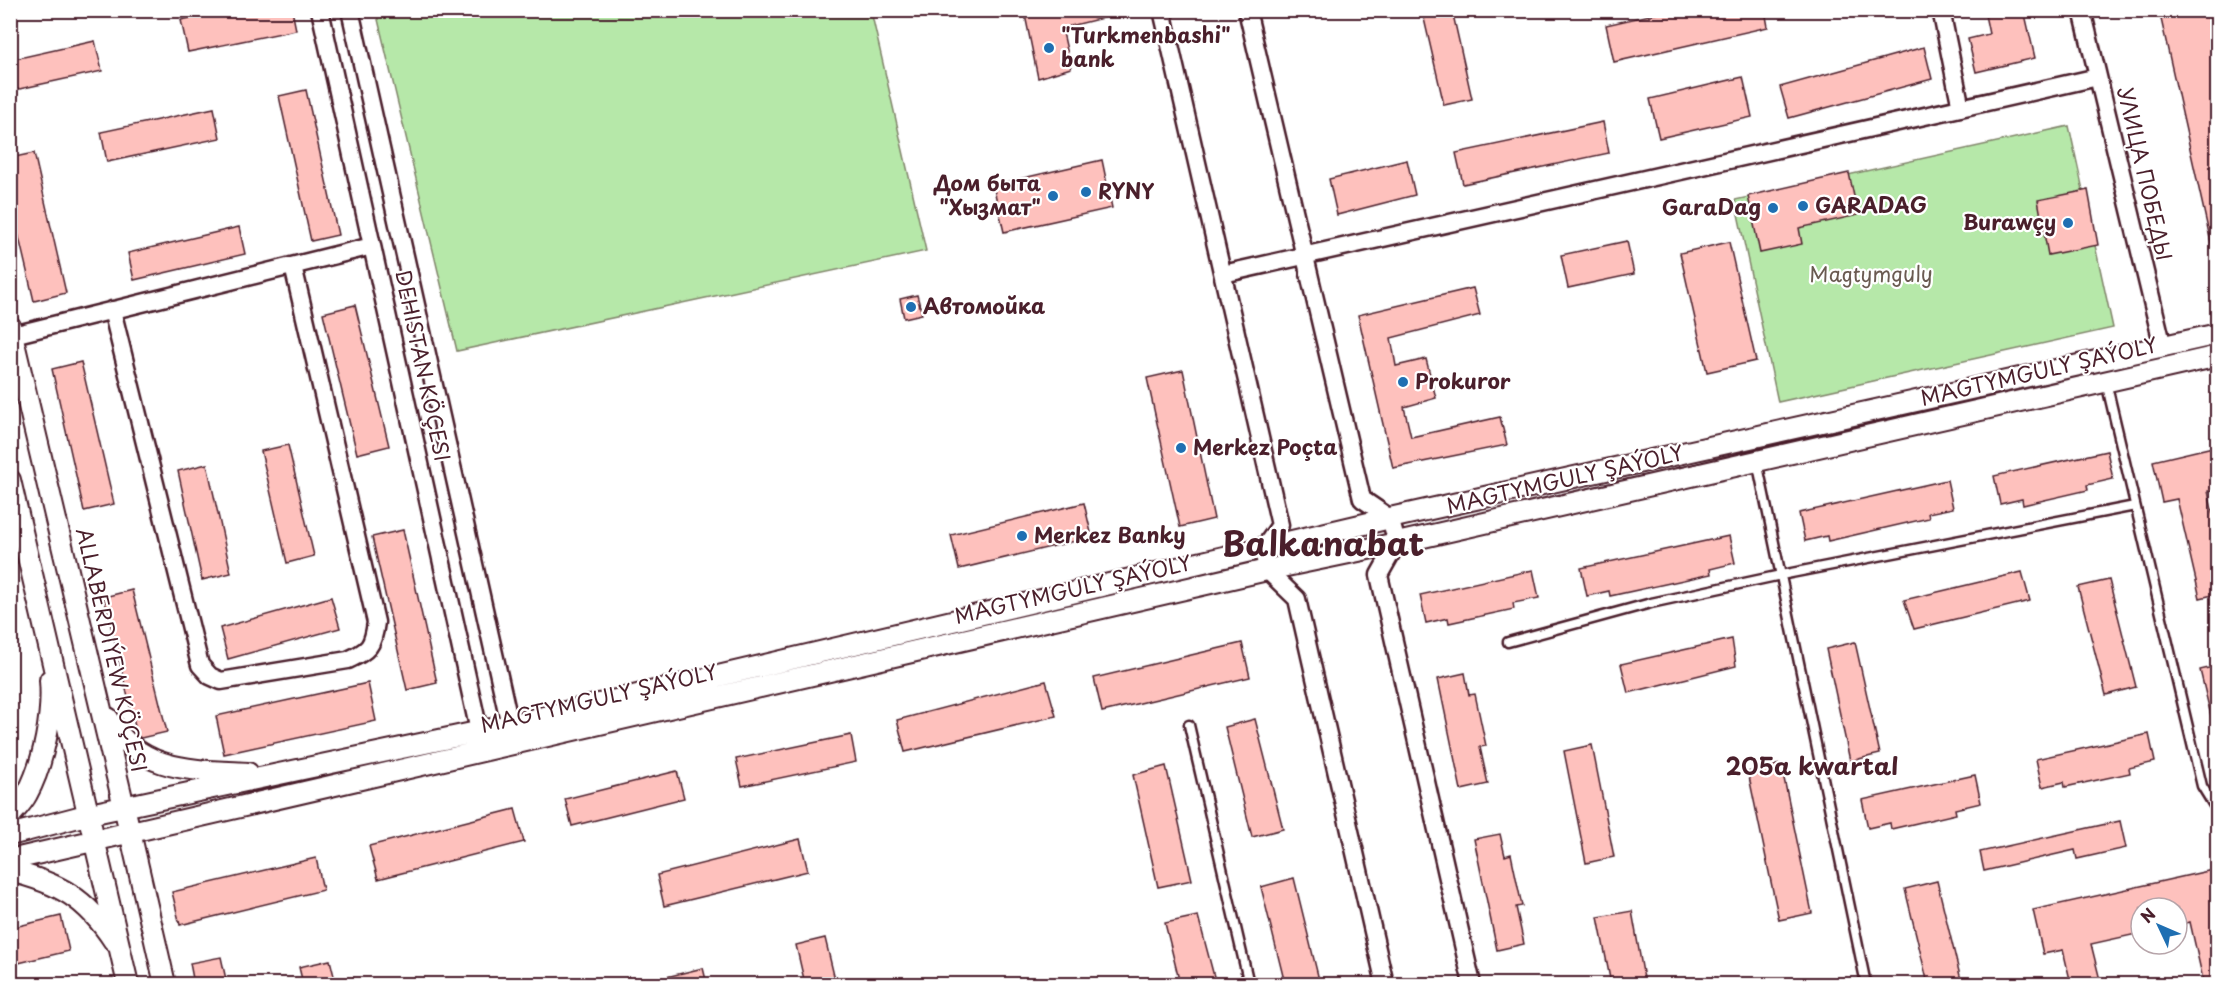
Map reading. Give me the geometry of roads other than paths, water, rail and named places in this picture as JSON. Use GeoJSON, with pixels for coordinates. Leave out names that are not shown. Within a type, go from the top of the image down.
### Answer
{"type":"FeatureCollection","features":[{"type":"Feature","properties":{"kind":"street","name":"DEHISTAN KÖÇESI"},"geometry":{"type":"LineString","coordinates":[[320,10],[479,731]]}},
{"type":"Feature","properties":{"kind":"street","name":"DEHISTAN KÖÇESI"},"geometry":{"type":"LineString","coordinates":[[350,10],[510,725]]}},
{"type":"Feature","properties":{"kind":"street"},"geometry":{"type":"LineString","coordinates":[[1162,10],[1280,525],[1263,549],[1267,570],[1297,599],[1385,984]]}},
{"type":"Feature","properties":{"kind":"street"},"geometry":{"type":"LineString","coordinates":[[1246,10],[1362,499],[1390,518],[1397,543],[1379,575],[1472,984]]}},
{"type":"Feature","properties":{"kind":"street"},"geometry":{"type":"LineString","coordinates":[[1941,10],[1961,108]]}},
{"type":"Feature","properties":{"kind":"street","name":"УЛИЦА ПОБЕДЫ"},"geometry":{"type":"LineString","coordinates":[[2082,10],[2163,347]]}},
{"type":"Feature","properties":{"kind":"street"},"geometry":{"type":"LineString","coordinates":[[1223,274],[2098,77]]}},
{"type":"Feature","properties":{"kind":"street"},"geometry":{"type":"LineString","coordinates":[[12,330],[112,310],[372,246]]}},
{"type":"Feature","properties":{"kind":"street"},"geometry":{"type":"LineString","coordinates":[[112,310],[195,654],[200,665],[210,675],[221,681],[348,660],[367,651],[374,636],[376,622],[293,266]]}},
{"type":"Feature","properties":{"kind":"street","name":"ALLABERDIÝEW KÖÇESI"},"geometry":{"type":"LineString","coordinates":[[12,330],[165,984]]}},
{"type":"Feature","properties":{"kind":"street","name":"MAGTYMGULY ŞAÝOLY"},"geometry":{"type":"LineString","coordinates":[[10,835],[90,814],[510,725],[1390,518],[2217,334]]}},
{"type":"Feature","properties":{"kind":"street","name":"MAGTYMGULY ŞAÝOLY"},"geometry":{"type":"LineString","coordinates":[[10,860],[1267,570],[1397,543],[2217,356]]}},
{"type":"Feature","properties":{"kind":"street"},"geometry":{"type":"LineString","coordinates":[[10,480],[128,984]]}},
{"type":"Feature","properties":{"kind":"street"},"geometry":{"type":"LineString","coordinates":[[10,816],[27,793],[44,748],[52,697],[43,617]]}},
{"type":"Feature","properties":{"kind":"street"},"geometry":{"type":"LineString","coordinates":[[100,704],[121,740],[138,752],[170,766],[259,774],[292,770]]}},
{"type":"Feature","properties":{"kind":"street"},"geometry":{"type":"LineString","coordinates":[[10,871],[58,886],[100,921],[121,952]]}},
{"type":"Feature","properties":{"kind":"lane"},"geometry":{"type":"LineString","coordinates":[[2106,382],[2202,786],[2217,812]]}},
{"type":"Feature","properties":{"kind":"lane"},"geometry":{"type":"LineString","coordinates":[[1757,461],[1866,984]]}},
{"type":"Feature","properties":{"kind":"lane"},"geometry":{"type":"LineString","coordinates":[[1508,642],[1651,603],[1780,575],[2135,506]]}},
{"type":"Feature","properties":{"kind":"lane"},"geometry":{"type":"LineString","coordinates":[[1189,725],[1249,984]]}},
{"type":"Feature","properties":{"kind":"place","name":"\"Turkmenbashi\" bank"},"geometry":{"type":"Point","coordinates":[1049,48]}},
{"type":"Feature","properties":{"kind":"place","name":"RYNY"},"geometry":{"type":"Point","coordinates":[1086,192]}},
{"type":"Feature","properties":{"kind":"place","name":"Дом быта \"Хызмат\""},"geometry":{"type":"Point","coordinates":[1053,196]}},
{"type":"Feature","properties":{"kind":"place","name":"GARADAG"},"geometry":{"type":"Point","coordinates":[1803,206]}},
{"type":"Feature","properties":{"kind":"place","name":"GaraDag"},"geometry":{"type":"Point","coordinates":[1773,208]}},
{"type":"Feature","properties":{"kind":"place","name":"Burawçy"},"geometry":{"type":"Point","coordinates":[2068,223]}},
{"type":"Feature","properties":{"kind":"place","name":"Автомойка"},"geometry":{"type":"Point","coordinates":[911,307]}},
{"type":"Feature","properties":{"kind":"place","name":"Prokuror"},"geometry":{"type":"Point","coordinates":[1403,382]}},
{"type":"Feature","properties":{"kind":"place","name":"Merkez Poçta"},"geometry":{"type":"Point","coordinates":[1181,448]}},
{"type":"Feature","properties":{"kind":"place","name":"Merkez Banky"},"geometry":{"type":"Point","coordinates":[1022,536]}},
{"type":"Feature","properties":{"kind":"district","name":"Balkanabat"},"geometry":{"type":"Point","coordinates":[1323,544]}},
{"type":"Feature","properties":{"kind":"district","name":"205a kwartal"},"geometry":{"type":"Point","coordinates":[1812,767]}},
{"type":"Feature","properties":{"kind":"park label","name":"Magtymguly"},"geometry":{"type":"Point","coordinates":[1871,275]}}]}
